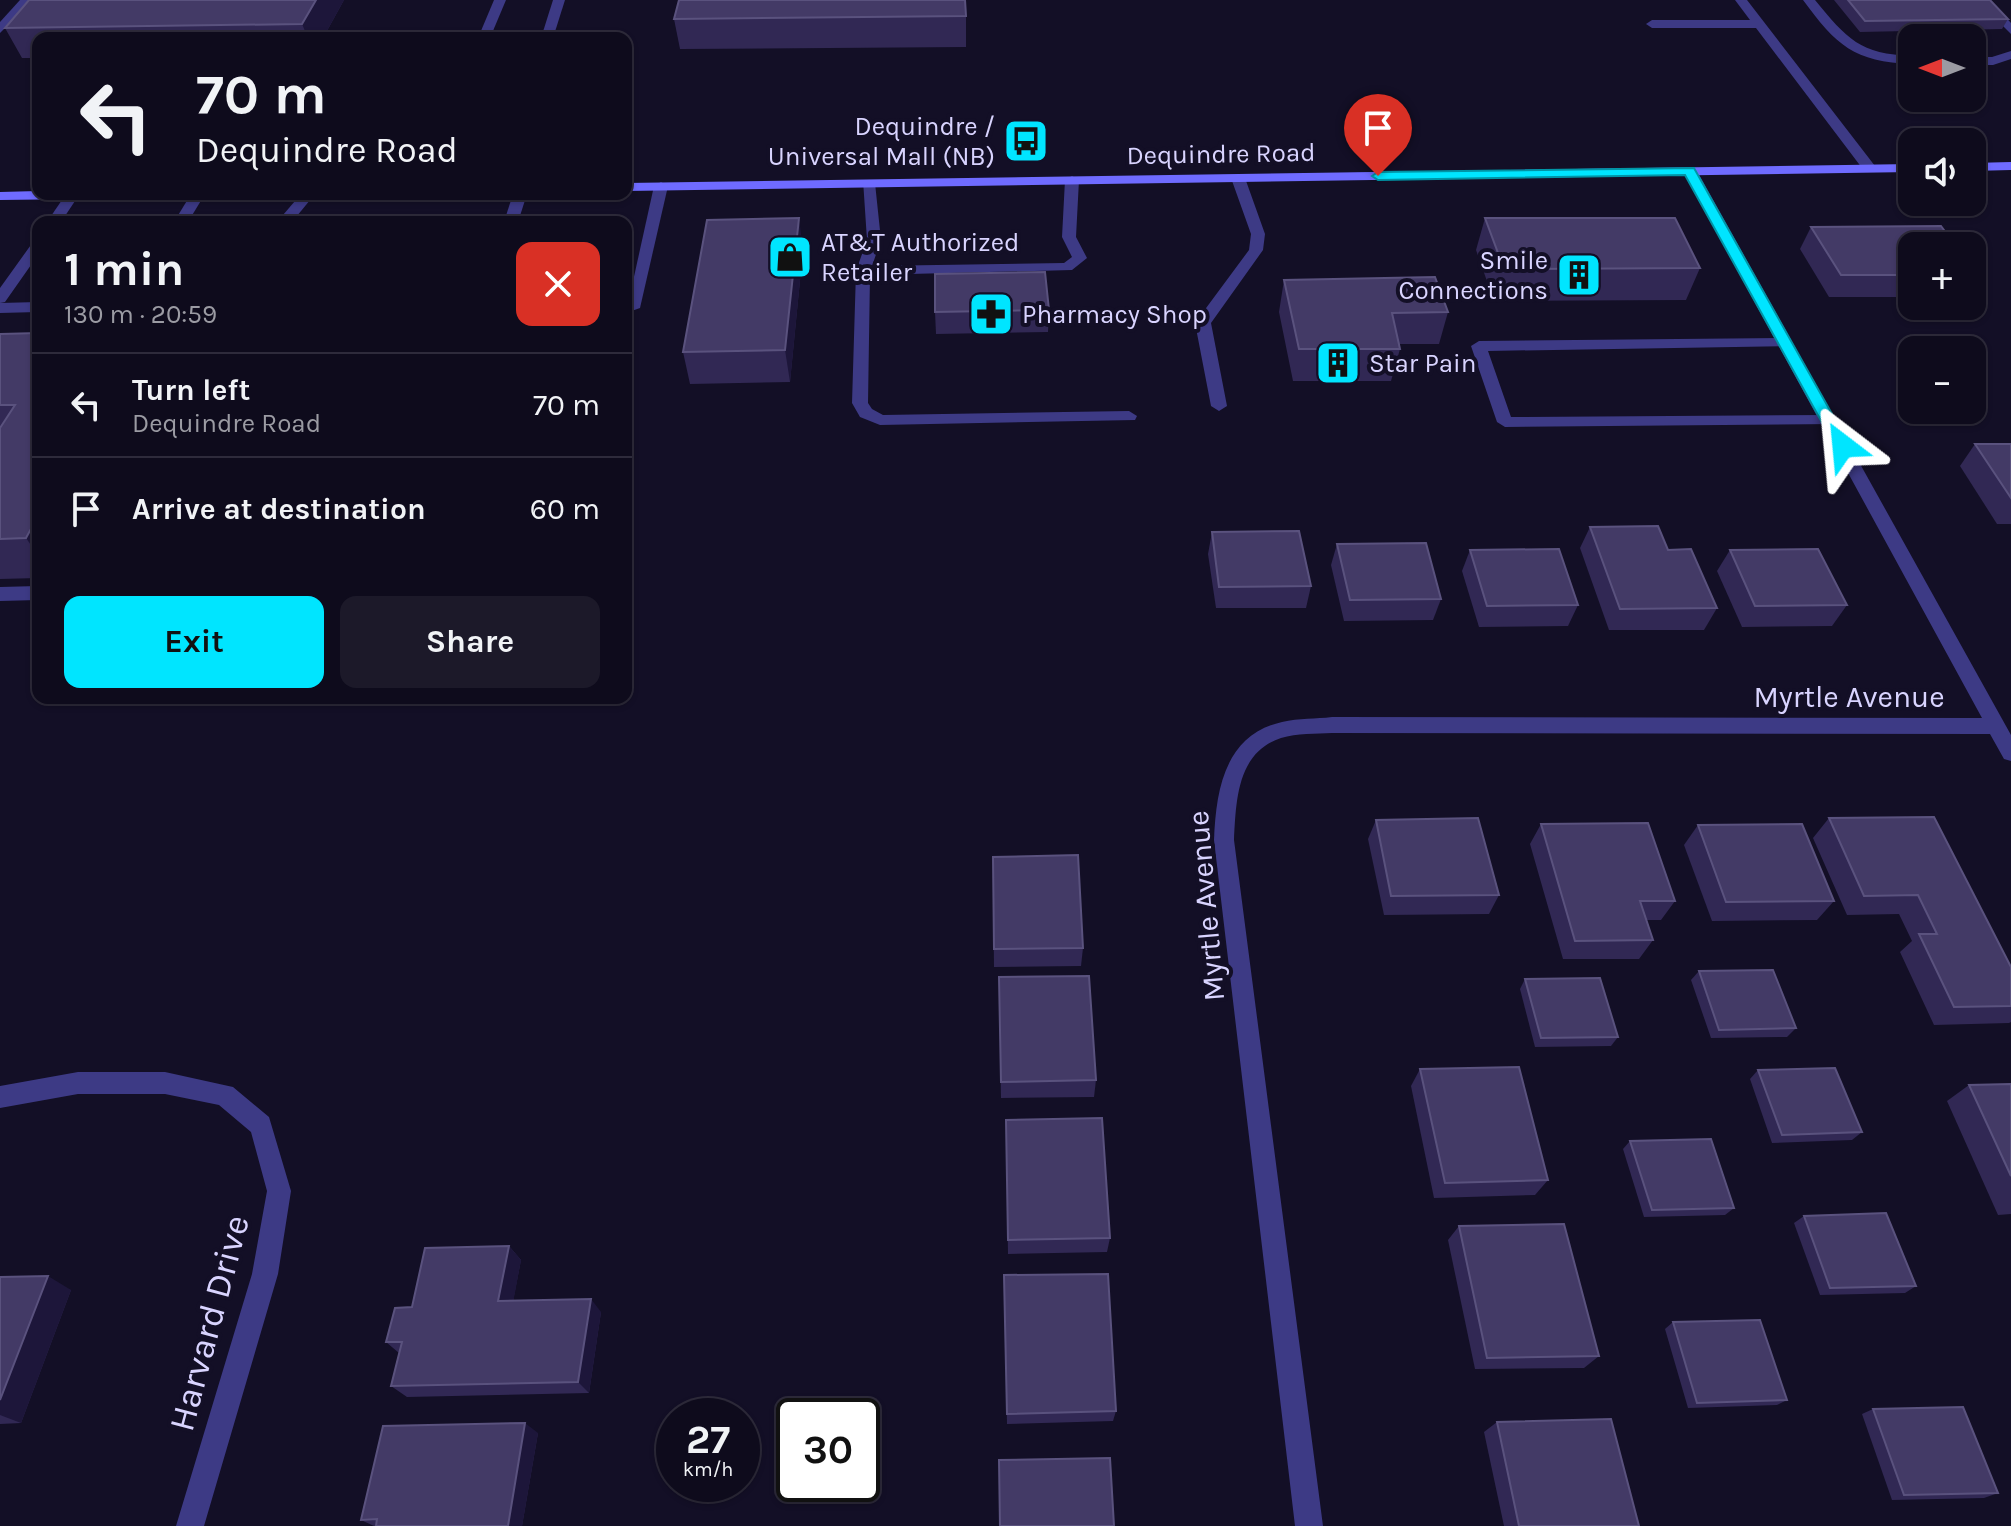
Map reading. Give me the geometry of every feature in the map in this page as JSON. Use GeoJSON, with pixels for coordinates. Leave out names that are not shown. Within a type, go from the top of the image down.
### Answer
{"type":"FeatureCollection","features":[{"type":"Feature","properties":{"kind":"main road"},"geometry":{"type":"LineString","coordinates":[[1986,167],[2011,166]]}},
{"type":"Feature","properties":{"kind":"main road","name":"Dequindre Road"},"geometry":{"type":"LineString","coordinates":[[632,187],[1898,168]]}},
{"type":"Feature","properties":{"kind":"main road"},"geometry":{"type":"LineString","coordinates":[[0,196],[32,196]]}},
{"type":"Feature","properties":{"kind":"street"},"geometry":{"type":"LineString","coordinates":[[0,29],[27,0]]}},
{"type":"Feature","properties":{"kind":"street"},"geometry":{"type":"LineString","coordinates":[[487,32],[500,0]]}},
{"type":"Feature","properties":{"kind":"street"},"geometry":{"type":"LineString","coordinates":[[549,32],[559,0]]}},
{"type":"Feature","properties":{"kind":"street"},"geometry":{"type":"LineString","coordinates":[[1741,0],[1870,169]]}},
{"type":"Feature","properties":{"kind":"street"},"geometry":{"type":"LineString","coordinates":[[1809,0],[1839,38],[1864,56],[1898,60]]}},
{"type":"Feature","properties":{"kind":"street"},"geometry":{"type":"LineString","coordinates":[[1983,0],[2011,30]]}},
{"type":"Feature","properties":{"kind":"street"},"geometry":{"type":"LineString","coordinates":[[1652,24],[1760,24]]}},
{"type":"Feature","properties":{"kind":"street"},"geometry":{"type":"LineString","coordinates":[[1986,61],[2011,55]]}},
{"type":"Feature","properties":{"kind":"street"},"geometry":{"type":"LineString","coordinates":[[1690,171],[2011,753]]}},
{"type":"Feature","properties":{"kind":"street"},"geometry":{"type":"LineString","coordinates":[[1219,406],[1203,323],[1256,250],[1258,234],[1238,178]]}},
{"type":"Feature","properties":{"kind":"street"},"geometry":{"type":"LineString","coordinates":[[863,271],[1067,267],[1080,258],[1069,237],[1072,180]]}},
{"type":"Feature","properties":{"kind":"street"},"geometry":{"type":"LineString","coordinates":[[868,183],[874,240],[863,271],[860,403],[866,413],[880,420],[1129,416]]}},
{"type":"Feature","properties":{"kind":"street"},"geometry":{"type":"LineString","coordinates":[[632,308],[661,186]]}},
{"type":"Feature","properties":{"kind":"street"},"geometry":{"type":"LineString","coordinates":[[289,216],[303,200]]}},
{"type":"Feature","properties":{"kind":"street"},"geometry":{"type":"LineString","coordinates":[[0,299],[32,254]]}},
{"type":"Feature","properties":{"kind":"street"},"geometry":{"type":"LineString","coordinates":[[0,308],[32,307]]}},
{"type":"Feature","properties":{"kind":"street"},"geometry":{"type":"LineString","coordinates":[[1785,343],[1479,346],[1505,422],[1829,420]]}},
{"type":"Feature","properties":{"kind":"street"},"geometry":{"type":"LineString","coordinates":[[0,594],[32,593]]}},
{"type":"Feature","properties":{"kind":"street","name":"Myrtle Avenue"},"geometry":{"type":"LineString","coordinates":[[1309,1526],[1224,840],[1225,794],[1242,753],[1275,731],[1332,725],[1996,726]]}},
{"type":"Feature","properties":{"kind":"street","name":"Harvard Drive"},"geometry":{"type":"LineString","coordinates":[[0,1097],[78,1083],[165,1083],[225,1095],[261,1125],[279,1191],[265,1274],[190,1526]]}},
{"type":"Feature","properties":{"kind":"building"},"geometry":{"type":"Polygon","coordinates":[[[29,0],[316,0],[302,24],[5,28],[29,0]]]}},
{"type":"Feature","properties":{"kind":"building"},"geometry":{"type":"Polygon","coordinates":[[[679,0],[965,0],[966,16],[674,19],[679,0]]]}},
{"type":"Feature","properties":{"kind":"building"},"geometry":{"type":"Polygon","coordinates":[[[1848,0],[1990,0],[2008,19],[1865,21],[1848,0]]]}},
{"type":"Feature","properties":{"kind":"building"},"geometry":{"type":"Polygon","coordinates":[[[799,218],[785,350],[683,352],[707,220],[799,218]]]}},
{"type":"Feature","properties":{"kind":"building"},"geometry":{"type":"Polygon","coordinates":[[[1485,218],[1675,218],[1700,268],[1504,269],[1485,218]]]}},
{"type":"Feature","properties":{"kind":"building"},"geometry":{"type":"Polygon","coordinates":[[[1941,226],[1946,232],[1898,232],[1898,275],[1841,275],[1811,227],[1941,226]]]}},
{"type":"Feature","properties":{"kind":"building"},"geometry":{"type":"Polygon","coordinates":[[[1045,272],[1049,310],[935,312],[935,274],[1045,272]]]}},
{"type":"Feature","properties":{"kind":"building"},"geometry":{"type":"Polygon","coordinates":[[[1435,277],[1448,312],[1392,313],[1400,349],[1299,349],[1284,280],[1435,277]]]}},
{"type":"Feature","properties":{"kind":"building"},"geometry":{"type":"Polygon","coordinates":[[[32,333],[32,527],[26,538],[0,539],[0,428],[15,405],[0,405],[0,334],[32,333]]]}},
{"type":"Feature","properties":{"kind":"building"},"geometry":{"type":"Polygon","coordinates":[[[1975,444],[2011,444],[2011,498],[1975,444]]]}},
{"type":"Feature","properties":{"kind":"building"},"geometry":{"type":"Polygon","coordinates":[[[1658,526],[1668,550],[1691,549],[1717,608],[1620,609],[1590,527],[1658,526]]]}},
{"type":"Feature","properties":{"kind":"building"},"geometry":{"type":"Polygon","coordinates":[[[1299,531],[1311,586],[1219,587],[1212,532],[1299,531]]]}},
{"type":"Feature","properties":{"kind":"building"},"geometry":{"type":"Polygon","coordinates":[[[1426,543],[1441,599],[1350,600],[1337,544],[1426,543]]]}},
{"type":"Feature","properties":{"kind":"building"},"geometry":{"type":"Polygon","coordinates":[[[1559,549],[1578,605],[1487,606],[1470,550],[1559,549]]]}},
{"type":"Feature","properties":{"kind":"building"},"geometry":{"type":"Polygon","coordinates":[[[1818,549],[1847,605],[1755,606],[1730,550],[1818,549]]]}},
{"type":"Feature","properties":{"kind":"building"},"geometry":{"type":"Polygon","coordinates":[[[1934,817],[2011,967],[2011,1006],[1954,1007],[1919,934],[1937,934],[1918,895],[1864,896],[1829,818],[1934,817]]]}},
{"type":"Feature","properties":{"kind":"building"},"geometry":{"type":"Polygon","coordinates":[[[1478,818],[1499,895],[1391,896],[1376,820],[1478,818]]]}},
{"type":"Feature","properties":{"kind":"building"},"geometry":{"type":"Polygon","coordinates":[[[1648,823],[1675,901],[1640,901],[1653,940],[1575,941],[1541,824],[1648,823]]]}},
{"type":"Feature","properties":{"kind":"building"},"geometry":{"type":"Polygon","coordinates":[[[1802,824],[1834,901],[1726,902],[1698,825],[1802,824]]]}},
{"type":"Feature","properties":{"kind":"building"},"geometry":{"type":"Polygon","coordinates":[[[1078,855],[1083,948],[994,949],[993,857],[1078,855]]]}},
{"type":"Feature","properties":{"kind":"building"},"geometry":{"type":"Polygon","coordinates":[[[1773,970],[1796,1028],[1719,1030],[1699,971],[1773,970]]]}},
{"type":"Feature","properties":{"kind":"building"},"geometry":{"type":"Polygon","coordinates":[[[1089,976],[1096,1080],[1001,1082],[999,977],[1089,976]]]}},
{"type":"Feature","properties":{"kind":"building"},"geometry":{"type":"Polygon","coordinates":[[[1600,978],[1618,1037],[1541,1038],[1525,979],[1600,978]]]}},
{"type":"Feature","properties":{"kind":"building"},"geometry":{"type":"Polygon","coordinates":[[[1519,1067],[1548,1180],[1445,1183],[1420,1069],[1519,1067]]]}},
{"type":"Feature","properties":{"kind":"building"},"geometry":{"type":"Polygon","coordinates":[[[1835,1068],[1862,1132],[1782,1135],[1758,1070],[1835,1068]]]}},
{"type":"Feature","properties":{"kind":"building"},"geometry":{"type":"Polygon","coordinates":[[[2011,1084],[2011,1176],[1969,1085],[2011,1084]]]}},
{"type":"Feature","properties":{"kind":"building"},"geometry":{"type":"Polygon","coordinates":[[[1102,1118],[1110,1238],[1008,1240],[1006,1120],[1102,1118]]]}},
{"type":"Feature","properties":{"kind":"building"},"geometry":{"type":"Polygon","coordinates":[[[1711,1139],[1734,1208],[1652,1210],[1630,1141],[1711,1139]]]}},
{"type":"Feature","properties":{"kind":"building"},"geometry":{"type":"Polygon","coordinates":[[[1886,1213],[1916,1286],[1830,1288],[1804,1216],[1886,1213]]]}},
{"type":"Feature","properties":{"kind":"building"},"geometry":{"type":"Polygon","coordinates":[[[1564,1224],[1599,1356],[1487,1358],[1459,1226],[1564,1224]]]}},
{"type":"Feature","properties":{"kind":"building"},"geometry":{"type":"Polygon","coordinates":[[[509,1246],[498,1301],[591,1299],[578,1382],[391,1386],[402,1342],[386,1342],[395,1308],[412,1307],[425,1248],[509,1246]]]}},
{"type":"Feature","properties":{"kind":"building"},"geometry":{"type":"Polygon","coordinates":[[[1108,1274],[1116,1411],[1007,1414],[1004,1275],[1108,1274]]]}},
{"type":"Feature","properties":{"kind":"building"},"geometry":{"type":"Polygon","coordinates":[[[48,1276],[0,1400],[0,1277],[48,1276]]]}},
{"type":"Feature","properties":{"kind":"building"},"geometry":{"type":"Polygon","coordinates":[[[1760,1320],[1787,1400],[1697,1403],[1673,1322],[1760,1320]]]}},
{"type":"Feature","properties":{"kind":"building"},"geometry":{"type":"Polygon","coordinates":[[[1963,1407],[1998,1493],[1904,1495],[1873,1409],[1963,1407]]]}},
{"type":"Feature","properties":{"kind":"building"},"geometry":{"type":"Polygon","coordinates":[[[1611,1419],[1639,1526],[1519,1526],[1497,1422],[1611,1419]]]}},
{"type":"Feature","properties":{"kind":"building"},"geometry":{"type":"Polygon","coordinates":[[[525,1423],[508,1526],[376,1526],[377,1519],[361,1520],[383,1426],[525,1423]]]}},
{"type":"Feature","properties":{"kind":"building"},"geometry":{"type":"Polygon","coordinates":[[[1110,1458],[1114,1526],[1000,1526],[999,1460],[1110,1458]]]}},
{"type":"Feature","properties":{"kind":"place","name":"Dequindre / Universal Mall (NB)"},"geometry":{"type":"Point","coordinates":[1026,141]}},
{"type":"Feature","properties":{"kind":"place","name":"AT&T Authorized Retailer"},"geometry":{"type":"Point","coordinates":[790,257]}},
{"type":"Feature","properties":{"kind":"place","name":"Smile Connections"},"geometry":{"type":"Point","coordinates":[1579,275]}},
{"type":"Feature","properties":{"kind":"place","name":"Pharmacy Shop"},"geometry":{"type":"Point","coordinates":[991,314]}},
{"type":"Feature","properties":{"kind":"place","name":"Star Pain"},"geometry":{"type":"Point","coordinates":[1338,363]}},
{"type":"Feature","properties":{"kind":"route"},"geometry":{"type":"LineString","coordinates":[[1378,176],[1690,171],[1843,446]]}}]}
